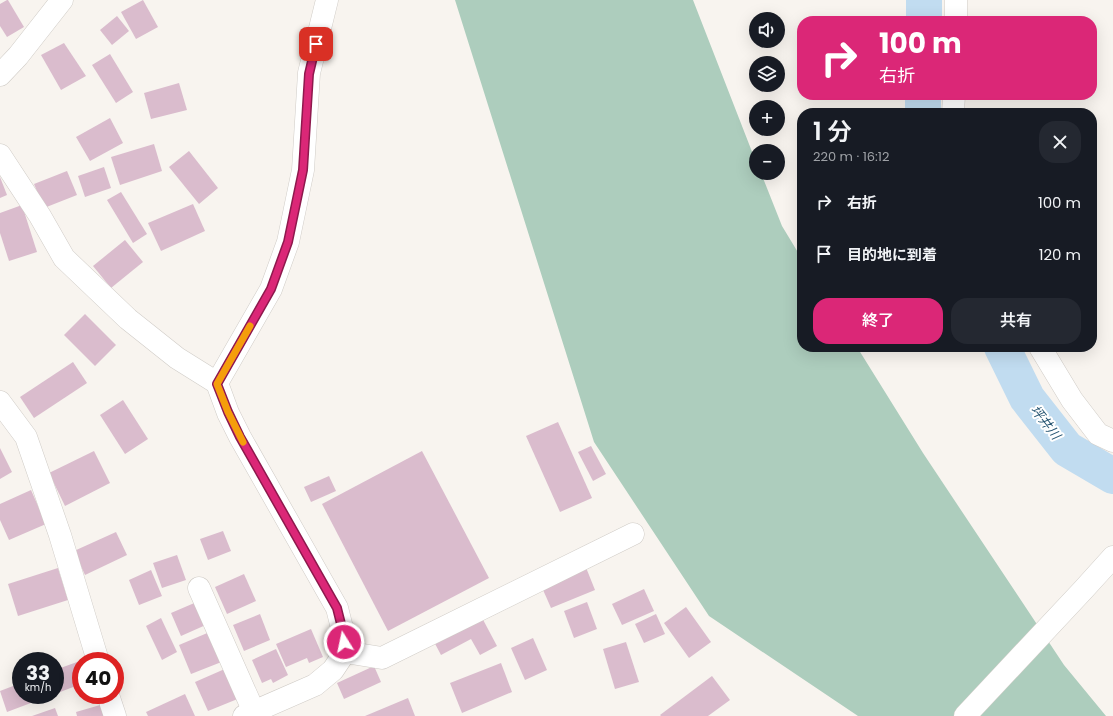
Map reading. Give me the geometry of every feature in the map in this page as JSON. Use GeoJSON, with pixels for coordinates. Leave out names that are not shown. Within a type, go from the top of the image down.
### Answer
{"type":"FeatureCollection","features":[{"type":"Feature","properties":{"kind":"street"},"geometry":{"type":"LineString","coordinates":[[0,75],[18,56],[62,0]]}},
{"type":"Feature","properties":{"kind":"street"},"geometry":{"type":"LineString","coordinates":[[217,384],[271,289],[288,242],[303,170],[309,74],[326,0]]}},
{"type":"Feature","properties":{"kind":"street"},"geometry":{"type":"LineString","coordinates":[[956,0],[956,16]]}},
{"type":"Feature","properties":{"kind":"street"},"geometry":{"type":"LineString","coordinates":[[0,155],[40,216],[64,258],[128,320],[177,358],[217,384],[240,437],[337,608],[343,632],[345,652],[333,670],[315,685],[249,714],[200,588]]}},
{"type":"Feature","properties":{"kind":"street"},"geometry":{"type":"LineString","coordinates":[[1043,352],[1072,400],[1098,434],[1113,441]]}},
{"type":"Feature","properties":{"kind":"street"},"geometry":{"type":"LineString","coordinates":[[0,402],[26,437],[60,535],[95,652]]}},
{"type":"Feature","properties":{"kind":"street"},"geometry":{"type":"LineString","coordinates":[[345,652],[382,658],[633,534]]}},
{"type":"Feature","properties":{"kind":"street"},"geometry":{"type":"LineString","coordinates":[[965,716],[1113,557]]}},
{"type":"Feature","properties":{"kind":"street"},"geometry":{"type":"LineString","coordinates":[[111,704],[115,716]]}},
{"type":"Feature","properties":{"kind":"green space"},"geometry":{"type":"Polygon","coordinates":[[[455,0],[693,0],[749,144],[749,180],[764,180],[782,226],[797,251],[797,352],[860,352],[923,453],[1064,665],[1106,716],[858,716],[709,616],[594,442],[455,0]]]}},
{"type":"Feature","properties":{"kind":"building"},"geometry":{"type":"Polygon","coordinates":[[[7,0],[24,27],[7,37],[0,26],[0,4],[7,0]]]}},
{"type":"Feature","properties":{"kind":"building"},"geometry":{"type":"Polygon","coordinates":[[[143,0],[158,27],[136,39],[121,12],[143,0]]]}},
{"type":"Feature","properties":{"kind":"building"},"geometry":{"type":"Polygon","coordinates":[[[117,16],[129,31],[112,45],[100,30],[117,16]]]}},
{"type":"Feature","properties":{"kind":"building"},"geometry":{"type":"Polygon","coordinates":[[[64,43],[86,76],[61,90],[41,55],[64,43]]]}},
{"type":"Feature","properties":{"kind":"building"},"geometry":{"type":"Polygon","coordinates":[[[110,54],[133,92],[116,103],[92,65],[110,54]]]}},
{"type":"Feature","properties":{"kind":"building"},"geometry":{"type":"Polygon","coordinates":[[[179,83],[187,110],[151,119],[144,93],[179,83]]]}},
{"type":"Feature","properties":{"kind":"building"},"geometry":{"type":"Polygon","coordinates":[[[110,118],[123,143],[90,161],[76,137],[110,118]]]}},
{"type":"Feature","properties":{"kind":"building"},"geometry":{"type":"Polygon","coordinates":[[[154,144],[162,171],[120,185],[111,157],[154,144]]]}},
{"type":"Feature","properties":{"kind":"building"},"geometry":{"type":"Polygon","coordinates":[[[189,151],[218,188],[199,204],[169,167],[189,151]]]}},
{"type":"Feature","properties":{"kind":"building"},"geometry":{"type":"Polygon","coordinates":[[[104,167],[111,188],[85,197],[78,176],[104,167]]]}},
{"type":"Feature","properties":{"kind":"building"},"geometry":{"type":"Polygon","coordinates":[[[67,171],[77,195],[44,208],[34,184],[67,171]]]}},
{"type":"Feature","properties":{"kind":"building"},"geometry":{"type":"Polygon","coordinates":[[[0,177],[7,195],[0,198],[0,177]]]}},
{"type":"Feature","properties":{"kind":"building"},"geometry":{"type":"Polygon","coordinates":[[[121,192],[147,234],[133,243],[107,200],[121,192]]]}},
{"type":"Feature","properties":{"kind":"building"},"geometry":{"type":"Polygon","coordinates":[[[193,204],[205,231],[161,251],[148,223],[193,204]]]}},
{"type":"Feature","properties":{"kind":"building"},"geometry":{"type":"Polygon","coordinates":[[[22,205],[37,252],[9,261],[0,233],[0,213],[22,205]]]}},
{"type":"Feature","properties":{"kind":"building"},"geometry":{"type":"Polygon","coordinates":[[[125,240],[143,262],[111,288],[93,266],[125,240]]]}},
{"type":"Feature","properties":{"kind":"building"},"geometry":{"type":"Polygon","coordinates":[[[85,314],[116,345],[95,366],[64,335],[85,314]]]}},
{"type":"Feature","properties":{"kind":"building"},"geometry":{"type":"Polygon","coordinates":[[[73,362],[87,383],[34,418],[20,397],[73,362]]]}},
{"type":"Feature","properties":{"kind":"building"},"geometry":{"type":"Polygon","coordinates":[[[123,400],[148,439],[125,454],[100,415],[123,400]]]}},
{"type":"Feature","properties":{"kind":"building"},"geometry":{"type":"Polygon","coordinates":[[[558,422],[592,498],[560,512],[526,436],[558,422]]]}},
{"type":"Feature","properties":{"kind":"building"},"geometry":{"type":"Polygon","coordinates":[[[591,446],[606,474],[593,481],[578,452],[591,446]]]}},
{"type":"Feature","properties":{"kind":"building"},"geometry":{"type":"Polygon","coordinates":[[[0,448],[12,472],[0,479],[0,448]]]}},
{"type":"Feature","properties":{"kind":"building"},"geometry":{"type":"Polygon","coordinates":[[[94,451],[110,483],[65,506],[49,473],[94,451]]]}},
{"type":"Feature","properties":{"kind":"building"},"geometry":{"type":"Polygon","coordinates":[[[422,451],[489,578],[388,631],[322,504],[422,451]]]}},
{"type":"Feature","properties":{"kind":"building"},"geometry":{"type":"Polygon","coordinates":[[[329,476],[336,491],[311,502],[304,487],[329,476]]]}},
{"type":"Feature","properties":{"kind":"building"},"geometry":{"type":"Polygon","coordinates":[[[31,490],[46,524],[9,540],[0,520],[0,504],[31,490]]]}},
{"type":"Feature","properties":{"kind":"building"},"geometry":{"type":"Polygon","coordinates":[[[223,531],[231,551],[208,560],[200,539],[223,531]]]}},
{"type":"Feature","properties":{"kind":"building"},"geometry":{"type":"Polygon","coordinates":[[[116,532],[127,555],[85,575],[74,551],[116,532]]]}},
{"type":"Feature","properties":{"kind":"building"},"geometry":{"type":"Polygon","coordinates":[[[177,555],[186,580],[162,588],[153,563],[177,555]]]}},
{"type":"Feature","properties":{"kind":"building"},"geometry":{"type":"Polygon","coordinates":[[[585,565],[595,590],[551,608],[540,583],[585,565]]]}},
{"type":"Feature","properties":{"kind":"building"},"geometry":{"type":"Polygon","coordinates":[[[58,568],[68,600],[18,616],[8,584],[58,568]]]}},
{"type":"Feature","properties":{"kind":"building"},"geometry":{"type":"Polygon","coordinates":[[[151,570],[162,596],[139,605],[129,580],[151,570]]]}},
{"type":"Feature","properties":{"kind":"building"},"geometry":{"type":"Polygon","coordinates":[[[244,574],[256,601],[227,614],[215,587],[244,574]]]}},
{"type":"Feature","properties":{"kind":"building"},"geometry":{"type":"Polygon","coordinates":[[[644,589],[654,611],[622,625],[612,604],[644,589]]]}},
{"type":"Feature","properties":{"kind":"building"},"geometry":{"type":"Polygon","coordinates":[[[199,601],[208,624],[181,636],[171,613],[199,601]]]}},
{"type":"Feature","properties":{"kind":"building"},"geometry":{"type":"Polygon","coordinates":[[[587,602],[597,629],[574,638],[564,611],[587,602]]]}},
{"type":"Feature","properties":{"kind":"building"},"geometry":{"type":"Polygon","coordinates":[[[686,607],[711,642],[689,658],[664,623],[686,607]]]}},
{"type":"Feature","properties":{"kind":"building"},"geometry":{"type":"Polygon","coordinates":[[[260,614],[270,640],[244,651],[233,625],[260,614]]]}},
{"type":"Feature","properties":{"kind":"building"},"geometry":{"type":"Polygon","coordinates":[[[480,614],[497,646],[480,655],[471,639],[441,655],[432,638],[480,614]]]}},
{"type":"Feature","properties":{"kind":"building"},"geometry":{"type":"Polygon","coordinates":[[[656,614],[665,634],[644,643],[635,624],[656,614]]]}},
{"type":"Feature","properties":{"kind":"building"},"geometry":{"type":"Polygon","coordinates":[[[161,618],[177,652],[162,660],[146,626],[161,618]]]}},
{"type":"Feature","properties":{"kind":"building"},"geometry":{"type":"Polygon","coordinates":[[[311,629],[323,657],[309,663],[307,658],[286,667],[276,644],[311,629]]]}},
{"type":"Feature","properties":{"kind":"building"},"geometry":{"type":"Polygon","coordinates":[[[212,631],[224,661],[191,674],[179,645],[212,631]]]}},
{"type":"Feature","properties":{"kind":"building"},"geometry":{"type":"Polygon","coordinates":[[[533,638],[547,670],[525,680],[511,648],[533,638]]]}},
{"type":"Feature","properties":{"kind":"building"},"geometry":{"type":"Polygon","coordinates":[[[626,642],[639,682],[615,689],[603,649],[626,642]]]}},
{"type":"Feature","properties":{"kind":"building"},"geometry":{"type":"Polygon","coordinates":[[[276,649],[288,675],[273,683],[271,679],[262,683],[252,660],[276,649]]]}},
{"type":"Feature","properties":{"kind":"building"},"geometry":{"type":"Polygon","coordinates":[[[501,663],[512,692],[462,713],[450,683],[501,663]]]}},
{"type":"Feature","properties":{"kind":"building"},"geometry":{"type":"Polygon","coordinates":[[[72,664],[72,687],[64,691],[64,667],[72,664]]]}},
{"type":"Feature","properties":{"kind":"building"},"geometry":{"type":"Polygon","coordinates":[[[374,666],[381,682],[344,699],[337,683],[374,666]]]}},
{"type":"Feature","properties":{"kind":"building"},"geometry":{"type":"Polygon","coordinates":[[[227,668],[240,698],[208,711],[195,682],[227,668]]]}},
{"type":"Feature","properties":{"kind":"building"},"geometry":{"type":"Polygon","coordinates":[[[712,676],[730,700],[708,716],[660,715],[712,676]]]}},
{"type":"Feature","properties":{"kind":"building"},"geometry":{"type":"Polygon","coordinates":[[[12,686],[12,704],[28,704],[7,712],[0,691],[12,686]]]}},
{"type":"Feature","properties":{"kind":"building"},"geometry":{"type":"Polygon","coordinates":[[[185,694],[195,716],[148,716],[146,712],[185,694]]]}},
{"type":"Feature","properties":{"kind":"building"},"geometry":{"type":"Polygon","coordinates":[[[408,698],[415,716],[365,716],[408,698]]]}},
{"type":"Feature","properties":{"kind":"building"},"geometry":{"type":"Polygon","coordinates":[[[107,704],[110,716],[77,716],[76,712],[107,704]]]}},
{"type":"Feature","properties":{"kind":"building"},"geometry":{"type":"Polygon","coordinates":[[[55,708],[58,716],[32,716],[55,708]]]}},
{"type":"Feature","properties":{"kind":"waterway","name":"坪井川"},"geometry":{"type":"LineString","coordinates":[[924,0],[924,16]]}},
{"type":"Feature","properties":{"kind":"waterway","name":"坪井川"},"geometry":{"type":"LineString","coordinates":[[923,100],[923,108]]}},
{"type":"Feature","properties":{"kind":"waterway","name":"坪井川"},"geometry":{"type":"LineString","coordinates":[[1004,352],[1027,398],[1067,449],[1113,476]]}},
{"type":"Feature","properties":{"kind":"slow traffic"},"geometry":{"type":"LineString","coordinates":[[243,442],[228,412],[217,384],[250,326]]}},
{"type":"Feature","properties":{"kind":"route"},"geometry":{"type":"LineString","coordinates":[[316,44],[309,74],[303,170],[288,242],[271,289],[217,384],[240,437],[337,608],[344,642]]}}]}
